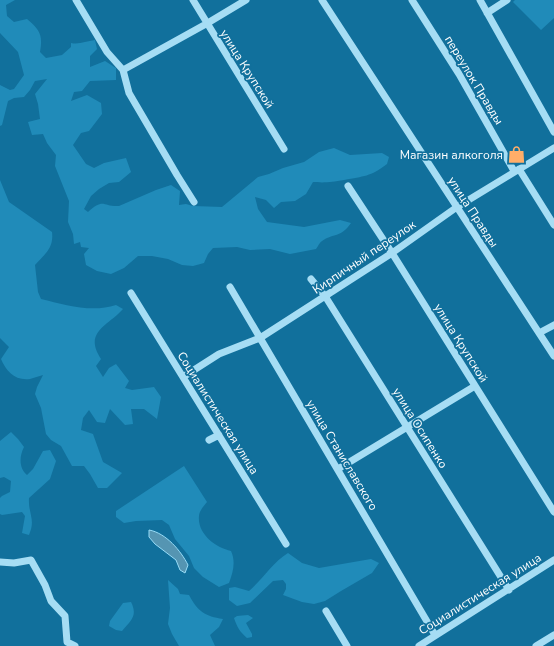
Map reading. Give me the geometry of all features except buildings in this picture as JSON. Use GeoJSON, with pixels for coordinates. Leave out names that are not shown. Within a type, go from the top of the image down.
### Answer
{"type":"FeatureCollection","features":[{"type":"Feature","properties":{"kind":"street"},"geometry":{"type":"LineString","coordinates":[[76,0],[107,52],[123,70],[129,93],[194,202]]}},
{"type":"Feature","properties":{"kind":"street","name":"улица Крупской"},"geometry":{"type":"LineString","coordinates":[[193,0],[206,24],[284,148]]}},
{"type":"Feature","properties":{"kind":"street"},"geometry":{"type":"LineString","coordinates":[[123,70],[246,0]]}},
{"type":"Feature","properties":{"kind":"street","name":"улица Правды"},"geometry":{"type":"LineString","coordinates":[[322,0],[554,356]]}},
{"type":"Feature","properties":{"kind":"street","name":"переулок Правды"},"geometry":{"type":"LineString","coordinates":[[412,0],[459,74],[516,170],[554,225]]}},
{"type":"Feature","properties":{"kind":"street"},"geometry":{"type":"LineString","coordinates":[[480,0],[554,132]]}},
{"type":"Feature","properties":{"kind":"street"},"geometry":{"type":"LineString","coordinates":[[487,13],[506,0]]}},
{"type":"Feature","properties":{"kind":"street","name":"Кирпичный переулок"},"geometry":{"type":"LineString","coordinates":[[183,377],[219,354],[260,338],[392,253],[457,208],[516,170],[554,148]]}},
{"type":"Feature","properties":{"kind":"street","name":"улица Крупской"},"geometry":{"type":"LineString","coordinates":[[348,186],[392,253],[554,512]]}},
{"type":"Feature","properties":{"kind":"street","name":"улица Осипенко"},"geometry":{"type":"LineString","coordinates":[[311,279],[325,296],[509,590]]}},
{"type":"Feature","properties":{"kind":"street","name":"улица Станиславского"},"geometry":{"type":"LineString","coordinates":[[230,287],[435,635]]}},
{"type":"Feature","properties":{"kind":"street","name":"Социалистическая улица"},"geometry":{"type":"LineString","coordinates":[[131,293],[286,544]]}},
{"type":"Feature","properties":{"kind":"street"},"geometry":{"type":"LineString","coordinates":[[539,333],[554,325]]}},
{"type":"Feature","properties":{"kind":"street"},"geometry":{"type":"LineString","coordinates":[[338,469],[475,386]]}},
{"type":"Feature","properties":{"kind":"street"},"geometry":{"type":"LineString","coordinates":[[209,440],[219,435]]}},
{"type":"Feature","properties":{"kind":"street"},"geometry":{"type":"LineString","coordinates":[[0,562],[14,563],[31,560],[45,585],[51,601],[65,616],[67,642],[74,646]]}},
{"type":"Feature","properties":{"kind":"street","name":"Социалистическая улица"},"geometry":{"type":"LineString","coordinates":[[419,646],[554,560]]}},
{"type":"Feature","properties":{"kind":"street"},"geometry":{"type":"LineString","coordinates":[[326,611],[348,646]]}},
{"type":"Feature","properties":{"kind":"street"},"geometry":{"type":"LineString","coordinates":[[536,646],[554,635]]}},
{"type":"Feature","properties":{"kind":"shaded area"},"geometry":{"type":"Polygon","coordinates":[[[0,0],[15,0],[6,5],[7,16],[14,22],[27,19],[35,26],[41,37],[40,52],[46,58],[62,55],[71,47],[71,43],[95,40],[97,49],[90,56],[90,67],[105,61],[116,68],[116,80],[90,81],[82,91],[74,92],[71,101],[87,95],[101,103],[102,114],[89,131],[81,133],[73,145],[86,164],[94,168],[104,163],[126,158],[131,172],[119,182],[109,183],[91,196],[84,209],[88,212],[93,207],[101,204],[119,206],[171,185],[180,191],[179,205],[186,204],[193,206],[222,207],[258,177],[304,162],[319,152],[334,148],[350,155],[382,153],[389,157],[387,164],[371,174],[362,177],[332,182],[313,182],[306,194],[295,201],[281,202],[274,208],[266,200],[255,197],[258,209],[267,222],[304,227],[340,220],[351,223],[344,231],[321,242],[316,249],[290,254],[270,249],[250,250],[237,247],[213,248],[208,254],[204,263],[193,266],[182,265],[168,259],[152,256],[138,256],[124,268],[111,274],[97,271],[86,265],[84,254],[89,248],[81,247],[80,242],[74,244],[73,234],[68,222],[69,201],[55,166],[56,155],[47,143],[43,134],[32,135],[28,122],[40,119],[35,94],[47,79],[35,81],[24,97],[14,98],[8,101],[2,125],[0,126],[0,85],[10,90],[14,89],[24,75],[18,52],[0,33],[0,0]]]}},
{"type":"Feature","properties":{"kind":"shaded area"},"geometry":{"type":"Polygon","coordinates":[[[515,0],[554,0],[554,18],[541,30],[513,2],[515,0]]]}},
{"type":"Feature","properties":{"kind":"shaded area"},"geometry":{"type":"Polygon","coordinates":[[[0,180],[9,202],[52,232],[52,242],[50,247],[35,265],[38,292],[41,299],[78,307],[98,308],[116,305],[123,309],[100,330],[96,336],[96,350],[101,359],[96,366],[103,377],[109,368],[116,364],[129,381],[125,388],[132,390],[154,387],[161,397],[157,419],[144,409],[131,409],[133,424],[125,425],[110,409],[105,423],[97,422],[89,410],[83,418],[81,430],[93,434],[103,462],[122,473],[107,488],[98,488],[84,466],[72,466],[61,446],[51,440],[46,434],[41,408],[35,394],[43,375],[30,379],[16,377],[8,371],[1,359],[9,347],[0,338],[0,180]]]}},
{"type":"Feature","properties":{"kind":"shaded area"},"geometry":{"type":"Polygon","coordinates":[[[11,432],[24,447],[21,455],[21,466],[27,475],[33,469],[43,451],[50,450],[56,461],[50,479],[29,498],[32,525],[29,535],[22,533],[25,516],[22,512],[0,514],[0,498],[10,492],[11,481],[4,477],[0,478],[0,441],[11,432]]]}},
{"type":"Feature","properties":{"kind":"shaded area"},"geometry":{"type":"Polygon","coordinates":[[[184,466],[207,502],[199,514],[201,529],[209,539],[219,547],[231,551],[233,555],[232,575],[229,583],[219,587],[203,577],[194,568],[189,556],[175,539],[169,525],[162,520],[124,523],[116,517],[116,511],[184,466]]]}},
{"type":"Feature","properties":{"kind":"shaded area"},"geometry":{"type":"Polygon","coordinates":[[[149,530],[161,535],[172,543],[188,565],[185,573],[180,570],[176,560],[155,544],[149,537],[149,530]]]}},
{"type":"Feature","properties":{"kind":"shaded area"},"geometry":{"type":"Polygon","coordinates":[[[288,553],[302,563],[319,568],[371,559],[379,563],[372,573],[325,601],[314,604],[302,602],[283,595],[286,589],[286,584],[283,580],[273,581],[250,603],[237,606],[229,600],[229,588],[235,587],[249,591],[277,561],[288,553]]]}},
{"type":"Feature","properties":{"kind":"shaded area"},"geometry":{"type":"Polygon","coordinates":[[[168,580],[178,589],[180,594],[189,595],[196,606],[207,615],[223,619],[219,627],[210,635],[215,646],[179,646],[168,624],[170,608],[168,580]]]}},
{"type":"Feature","properties":{"kind":"shaded area"},"geometry":{"type":"Polygon","coordinates":[[[131,602],[134,614],[131,621],[122,631],[116,630],[109,626],[110,621],[123,603],[131,602]]]}},
{"type":"Feature","properties":{"kind":"shaded area"},"geometry":{"type":"Polygon","coordinates":[[[248,615],[253,618],[246,623],[252,634],[252,637],[247,638],[242,634],[234,618],[237,616],[248,615]]]}},
{"type":"Feature","properties":{"kind":"place","name":"Магазин алкоголя"},"geometry":{"type":"Point","coordinates":[516,155]}}]}
